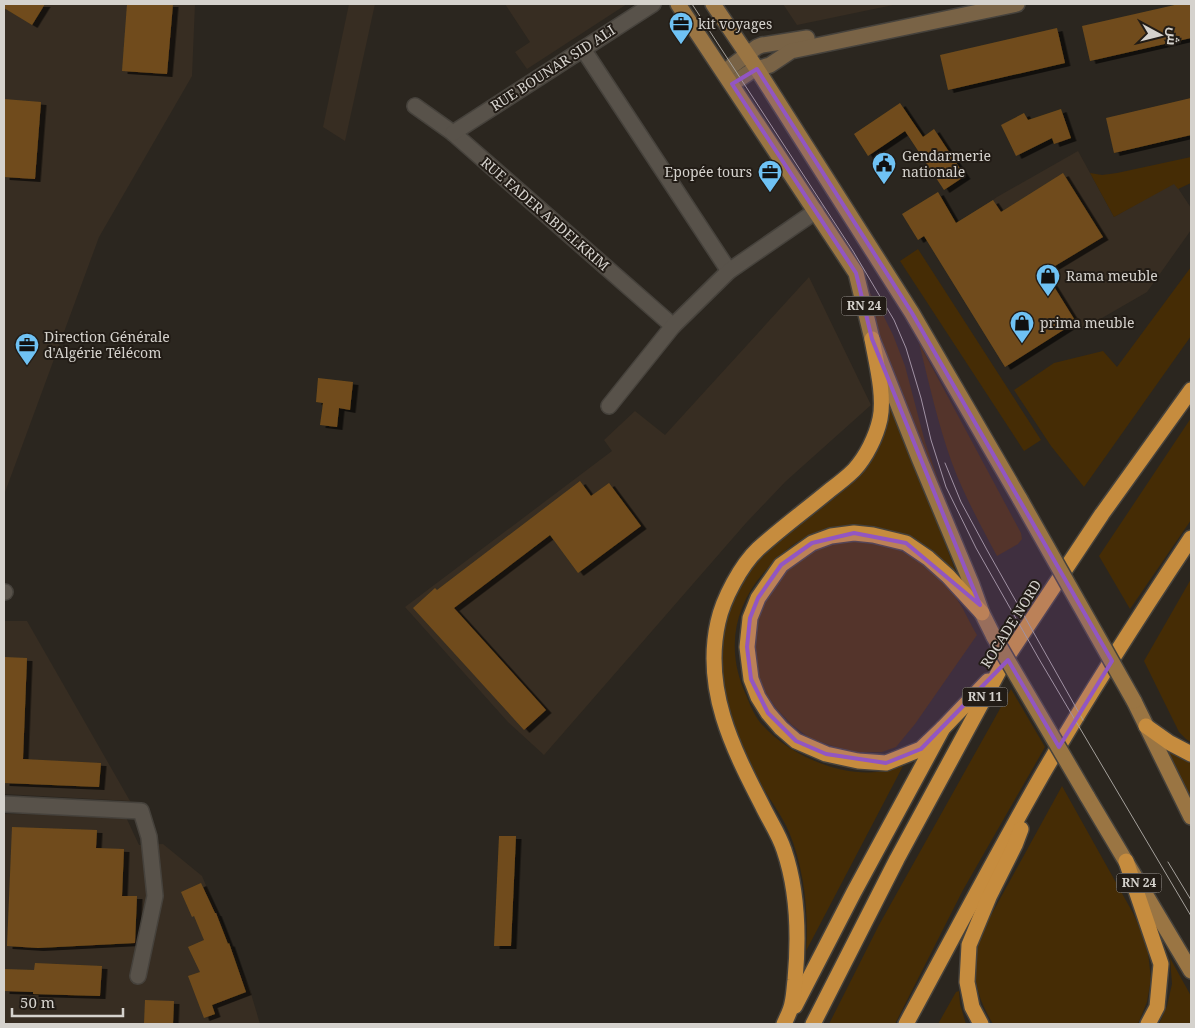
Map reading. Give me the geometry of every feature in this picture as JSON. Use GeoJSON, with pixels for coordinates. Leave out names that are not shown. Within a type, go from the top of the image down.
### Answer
{"type":"FeatureCollection","features":[{"type":"Feature","properties":{"kind":"highway"},"geometry":{"type":"LineString","coordinates":[[785,1024],[792,1003],[796,964],[796,916],[792,877],[784,848],[739,760],[720,712],[713,665],[714,645],[722,607],[730,588],[744,566],[757,550],[854,470],[870,447],[880,418],[881,392],[872,339]]}},
{"type":"Feature","properties":{"kind":"highway","name":"ROCADE NORD"},"geometry":{"type":"LineString","coordinates":[[814,1024],[896,859],[1002,665],[1102,514],[1191,390]]}},
{"type":"Feature","properties":{"kind":"highway"},"geometry":{"type":"LineString","coordinates":[[982,613],[948,576],[928,558],[906,543],[873,535],[854,533],[831,536],[812,543],[782,565],[758,598],[750,618],[746,647],[751,679],[758,697],[768,713],[781,728],[796,740],[826,754],[858,761],[886,763],[921,750],[1002,665]]}},
{"type":"Feature","properties":{"kind":"highway"},"geometry":{"type":"LineString","coordinates":[[906,1024],[988,870],[1043,774],[1141,613],[1191,538]]}},
{"type":"Feature","properties":{"kind":"highway"},"geometry":{"type":"LineString","coordinates":[[1141,613],[1191,548]]}},
{"type":"Feature","properties":{"kind":"highway"},"geometry":{"type":"LineString","coordinates":[[1146,726],[1170,743],[1191,754]]}},
{"type":"Feature","properties":{"kind":"highway"},"geometry":{"type":"LineString","coordinates":[[785,1024],[943,728]]}},
{"type":"Feature","properties":{"kind":"highway"},"geometry":{"type":"LineString","coordinates":[[981,1024],[972,1007],[967,982],[969,945],[989,897],[1015,845],[1043,774]]}},
{"type":"Feature","properties":{"kind":"highway"},"geometry":{"type":"LineString","coordinates":[[1126,861],[1161,964],[1157,1007],[1148,1024]]}},
{"type":"Feature","properties":{"kind":"main road","name":"RN 24"},"geometry":{"type":"LineString","coordinates":[[678,4],[856,273],[872,339],[982,613],[994,637],[1191,971]]}},
{"type":"Feature","properties":{"kind":"main road","name":"RN 24"},"geometry":{"type":"LineString","coordinates":[[713,4],[748,54],[912,313],[1020,499],[1134,702],[1191,817]]}},
{"type":"Feature","properties":{"kind":"street","name":"RUE BOUNAR SID ALI"},"geometry":{"type":"LineString","coordinates":[[453,133],[653,4]]}},
{"type":"Feature","properties":{"kind":"street"},"geometry":{"type":"LineString","coordinates":[[728,78],[748,54],[762,45],[977,4]]}},
{"type":"Feature","properties":{"kind":"street"},"geometry":{"type":"LineString","coordinates":[[728,78],[770,65],[792,51],[1017,4]]}},
{"type":"Feature","properties":{"kind":"street"},"geometry":{"type":"LineString","coordinates":[[582,49],[729,271]]}},
{"type":"Feature","properties":{"kind":"street","name":"RUE FADER ABDELKRIM"},"geometry":{"type":"LineString","coordinates":[[415,106],[453,133],[673,326]]}},
{"type":"Feature","properties":{"kind":"street"},"geometry":{"type":"LineString","coordinates":[[609,406],[673,326],[729,271],[816,211]]}},
{"type":"Feature","properties":{"kind":"street"},"geometry":{"type":"LineString","coordinates":[[4,804],[141,811],[149,837],[155,896],[138,976]]}},
{"type":"Feature","properties":{"kind":"highlighted area"},"geometry":{"type":"Polygon","coordinates":[[[757,69],[912,313],[1112,661],[1059,747],[1008,660],[921,749],[886,763],[826,754],[796,741],[768,713],[751,679],[747,647],[750,618],[758,598],[781,565],[812,543],[854,533],[906,543],[980,605],[872,339],[856,273],[732,84],[757,69]]]}},
{"type":"Feature","properties":{"kind":"shaded area","name":"Direction Générale d'Algérie Télécom"},"geometry":{"type":"Polygon","coordinates":[[[4,4],[195,4],[192,76],[99,237],[4,495],[4,4]]]}},
{"type":"Feature","properties":{"kind":"shaded area"},"geometry":{"type":"Polygon","coordinates":[[[349,4],[375,4],[345,141],[323,127],[349,4]]]}},
{"type":"Feature","properties":{"kind":"shaded area"},"geometry":{"type":"Polygon","coordinates":[[[505,4],[627,4],[527,69],[515,52],[530,42],[505,4]]]}},
{"type":"Feature","properties":{"kind":"shaded area"},"geometry":{"type":"Polygon","coordinates":[[[783,4],[898,4],[797,25],[783,4]]]}},
{"type":"Feature","properties":{"kind":"shaded area"},"geometry":{"type":"Polygon","coordinates":[[[1078,151],[1114,217],[1174,182],[1191,208],[1191,230],[1147,292],[1083,329],[1076,322],[1005,367],[927,241],[997,197],[1078,151]]]}},
{"type":"Feature","properties":{"kind":"shaded area"},"geometry":{"type":"Polygon","coordinates":[[[1191,157],[1191,183],[1178,189],[1174,184],[1114,217],[1090,173],[1102,175],[1117,173],[1191,157]]]}},
{"type":"Feature","properties":{"kind":"shaded area"},"geometry":{"type":"Polygon","coordinates":[[[918,249],[1041,440],[1024,451],[900,261],[918,249]]]}},
{"type":"Feature","properties":{"kind":"shaded area"},"geometry":{"type":"Polygon","coordinates":[[[1191,267],[1191,336],[1084,487],[1051,446],[1014,390],[1054,363],[1103,351],[1117,367],[1191,267]]]}},
{"type":"Feature","properties":{"kind":"shaded area"},"geometry":{"type":"Polygon","coordinates":[[[809,277],[871,405],[785,482],[746,523],[544,755],[508,722],[405,607],[612,451],[604,440],[635,411],[665,435],[809,277]]]}},
{"type":"Feature","properties":{"kind":"shaded area"},"geometry":{"type":"Polygon","coordinates":[[[863,281],[893,335],[905,366],[925,442],[943,493],[881,349],[863,281]]]}},
{"type":"Feature","properties":{"kind":"shaded area"},"geometry":{"type":"Polygon","coordinates":[[[919,343],[1021,533],[1022,539],[1018,544],[997,556],[967,499],[952,463],[938,418],[919,343]]]}},
{"type":"Feature","properties":{"kind":"shaded area"},"geometry":{"type":"Polygon","coordinates":[[[889,396],[957,575],[918,542],[881,529],[865,528],[809,536],[782,554],[754,585],[745,600],[736,631],[736,664],[740,680],[749,703],[759,721],[770,733],[812,760],[845,770],[877,772],[903,766],[806,951],[807,921],[802,875],[786,825],[749,764],[734,729],[722,674],[723,636],[729,608],[741,584],[756,564],[774,546],[837,496],[869,463],[879,446],[885,430],[889,396]]]}},
{"type":"Feature","properties":{"kind":"shaded area"},"geometry":{"type":"Polygon","coordinates":[[[1191,418],[1191,520],[1130,609],[1099,556],[1191,418]]]}},
{"type":"Feature","properties":{"kind":"shaded area"},"geometry":{"type":"Polygon","coordinates":[[[849,541],[895,549],[921,563],[939,578],[957,599],[977,635],[915,724],[896,747],[882,752],[855,752],[836,747],[811,739],[792,725],[776,708],[763,689],[757,674],[753,654],[754,625],[761,606],[780,574],[802,556],[828,544],[849,541]]]}},
{"type":"Feature","properties":{"kind":"shaded area"},"geometry":{"type":"Polygon","coordinates":[[[1191,579],[1191,742],[1179,732],[1144,661],[1191,579]]]}},
{"type":"Feature","properties":{"kind":"shaded area"},"geometry":{"type":"Polygon","coordinates":[[[4,621],[27,621],[130,801],[4,794],[4,621]]]}},
{"type":"Feature","properties":{"kind":"shaded area"},"geometry":{"type":"Polygon","coordinates":[[[1011,689],[1045,747],[963,890],[895,1024],[829,1024],[879,925],[1011,689]]]}},
{"type":"Feature","properties":{"kind":"shaded area"},"geometry":{"type":"Polygon","coordinates":[[[1167,751],[1191,758],[1191,801],[1167,751]]]}},
{"type":"Feature","properties":{"kind":"shaded area"},"geometry":{"type":"Polygon","coordinates":[[[1062,786],[1133,913],[1147,944],[1151,979],[1147,1002],[1138,1024],[993,1024],[980,996],[975,973],[979,937],[1062,786]]]}},
{"type":"Feature","properties":{"kind":"shaded area"},"geometry":{"type":"Polygon","coordinates":[[[4,814],[125,815],[139,845],[163,844],[202,876],[250,990],[260,1024],[4,1024],[4,814]]]}},
{"type":"Feature","properties":{"kind":"shaded area"},"geometry":{"type":"Polygon","coordinates":[[[1170,958],[1191,996],[1191,1024],[1159,1024],[1167,1006],[1172,984],[1170,958]]]}},
{"type":"Feature","properties":{"kind":"shaded area"},"geometry":{"type":"Polygon","coordinates":[[[959,991],[960,1004],[966,1024],[938,1024],[956,992],[959,991]]]}},
{"type":"Feature","properties":{"kind":"building"},"geometry":{"type":"Polygon","coordinates":[[[4,4],[45,4],[32,25],[4,8],[4,4]]]}},
{"type":"Feature","properties":{"kind":"building"},"geometry":{"type":"Polygon","coordinates":[[[127,4],[173,4],[167,74],[122,71],[127,4]]]}},
{"type":"Feature","properties":{"kind":"building"},"geometry":{"type":"Polygon","coordinates":[[[1179,4],[1191,4],[1191,38],[1090,61],[1082,26],[1179,4]]]}},
{"type":"Feature","properties":{"kind":"building"},"geometry":{"type":"Polygon","coordinates":[[[1057,28],[1065,63],[948,90],[940,55],[1057,28]]]}},
{"type":"Feature","properties":{"kind":"building"},"geometry":{"type":"Polygon","coordinates":[[[1191,98],[1191,135],[1114,153],[1106,118],[1191,98]]]}},
{"type":"Feature","properties":{"kind":"building"},"geometry":{"type":"Polygon","coordinates":[[[4,99],[41,102],[35,179],[4,177],[4,99]]]}},
{"type":"Feature","properties":{"kind":"building"},"geometry":{"type":"Polygon","coordinates":[[[900,103],[923,137],[934,129],[965,176],[944,190],[905,131],[868,156],[854,134],[900,103]]]}},
{"type":"Feature","properties":{"kind":"building"},"geometry":{"type":"Polygon","coordinates":[[[1061,109],[1071,138],[1054,144],[1052,138],[1016,156],[1001,125],[1024,113],[1028,120],[1061,109]]]}},
{"type":"Feature","properties":{"kind":"building"},"geometry":{"type":"Polygon","coordinates":[[[1063,173],[1103,237],[1045,272],[1076,322],[1005,367],[924,236],[918,240],[902,214],[938,192],[956,223],[993,200],[1001,212],[1063,173]]]}},
{"type":"Feature","properties":{"kind":"building"},"geometry":{"type":"Polygon","coordinates":[[[318,378],[353,382],[350,410],[339,408],[337,427],[320,425],[323,403],[316,402],[318,378]]]}},
{"type":"Feature","properties":{"kind":"building"},"geometry":{"type":"Polygon","coordinates":[[[580,481],[591,496],[609,483],[641,526],[578,573],[550,535],[454,608],[546,710],[524,730],[413,608],[435,588],[437,590],[580,481]]]}},
{"type":"Feature","properties":{"kind":"building"},"geometry":{"type":"Polygon","coordinates":[[[4,657],[27,658],[23,759],[101,763],[99,787],[4,783],[4,657]]]}},
{"type":"Feature","properties":{"kind":"building"},"geometry":{"type":"Polygon","coordinates":[[[12,827],[97,830],[96,848],[124,849],[122,896],[137,896],[135,943],[38,948],[7,946],[12,827]]]}},
{"type":"Feature","properties":{"kind":"building"},"geometry":{"type":"Polygon","coordinates":[[[499,836],[516,836],[511,946],[494,946],[499,836]]]}},
{"type":"Feature","properties":{"kind":"building"},"geometry":{"type":"Polygon","coordinates":[[[201,883],[229,943],[246,992],[212,1005],[215,1014],[204,1018],[188,976],[200,972],[188,947],[204,940],[181,892],[201,883]]]}},
{"type":"Feature","properties":{"kind":"building"},"geometry":{"type":"Polygon","coordinates":[[[35,963],[102,966],[100,996],[4,991],[4,969],[34,970],[35,963]]]}},
{"type":"Feature","properties":{"kind":"building"},"geometry":{"type":"Polygon","coordinates":[[[145,1000],[174,1001],[173,1024],[144,1024],[145,1000]]]}},
{"type":"Feature","properties":{"kind":"tram line"},"geometry":{"type":"LineString","coordinates":[[692,4],[853,251],[894,320],[906,348],[946,487],[976,548],[1039,659],[1191,916]]}},
{"type":"Feature","properties":{"kind":"tram line"},"geometry":{"type":"LineString","coordinates":[[945,463],[961,502],[1083,720]]}},
{"type":"Feature","properties":{"kind":"tram line"},"geometry":{"type":"LineString","coordinates":[[1168,862],[1191,900]]}},
{"type":"Feature","properties":{"kind":"place","name":"kit voyages"},"geometry":{"type":"Point","coordinates":[681,45]}},
{"type":"Feature","properties":{"kind":"place","name":"Gendarmerie nationale"},"geometry":{"type":"Point","coordinates":[884,185]}},
{"type":"Feature","properties":{"kind":"place","name":"Epopée tours"},"geometry":{"type":"Point","coordinates":[770,193]}},
{"type":"Feature","properties":{"kind":"place","name":"Rama meuble"},"geometry":{"type":"Point","coordinates":[1048,297]}},
{"type":"Feature","properties":{"kind":"place","name":"prima meuble"},"geometry":{"type":"Point","coordinates":[1022,344]}},
{"type":"Feature","properties":{"kind":"place","name":"Direction Générale d'Algérie Télécom"},"geometry":{"type":"Point","coordinates":[27,366]}}]}
